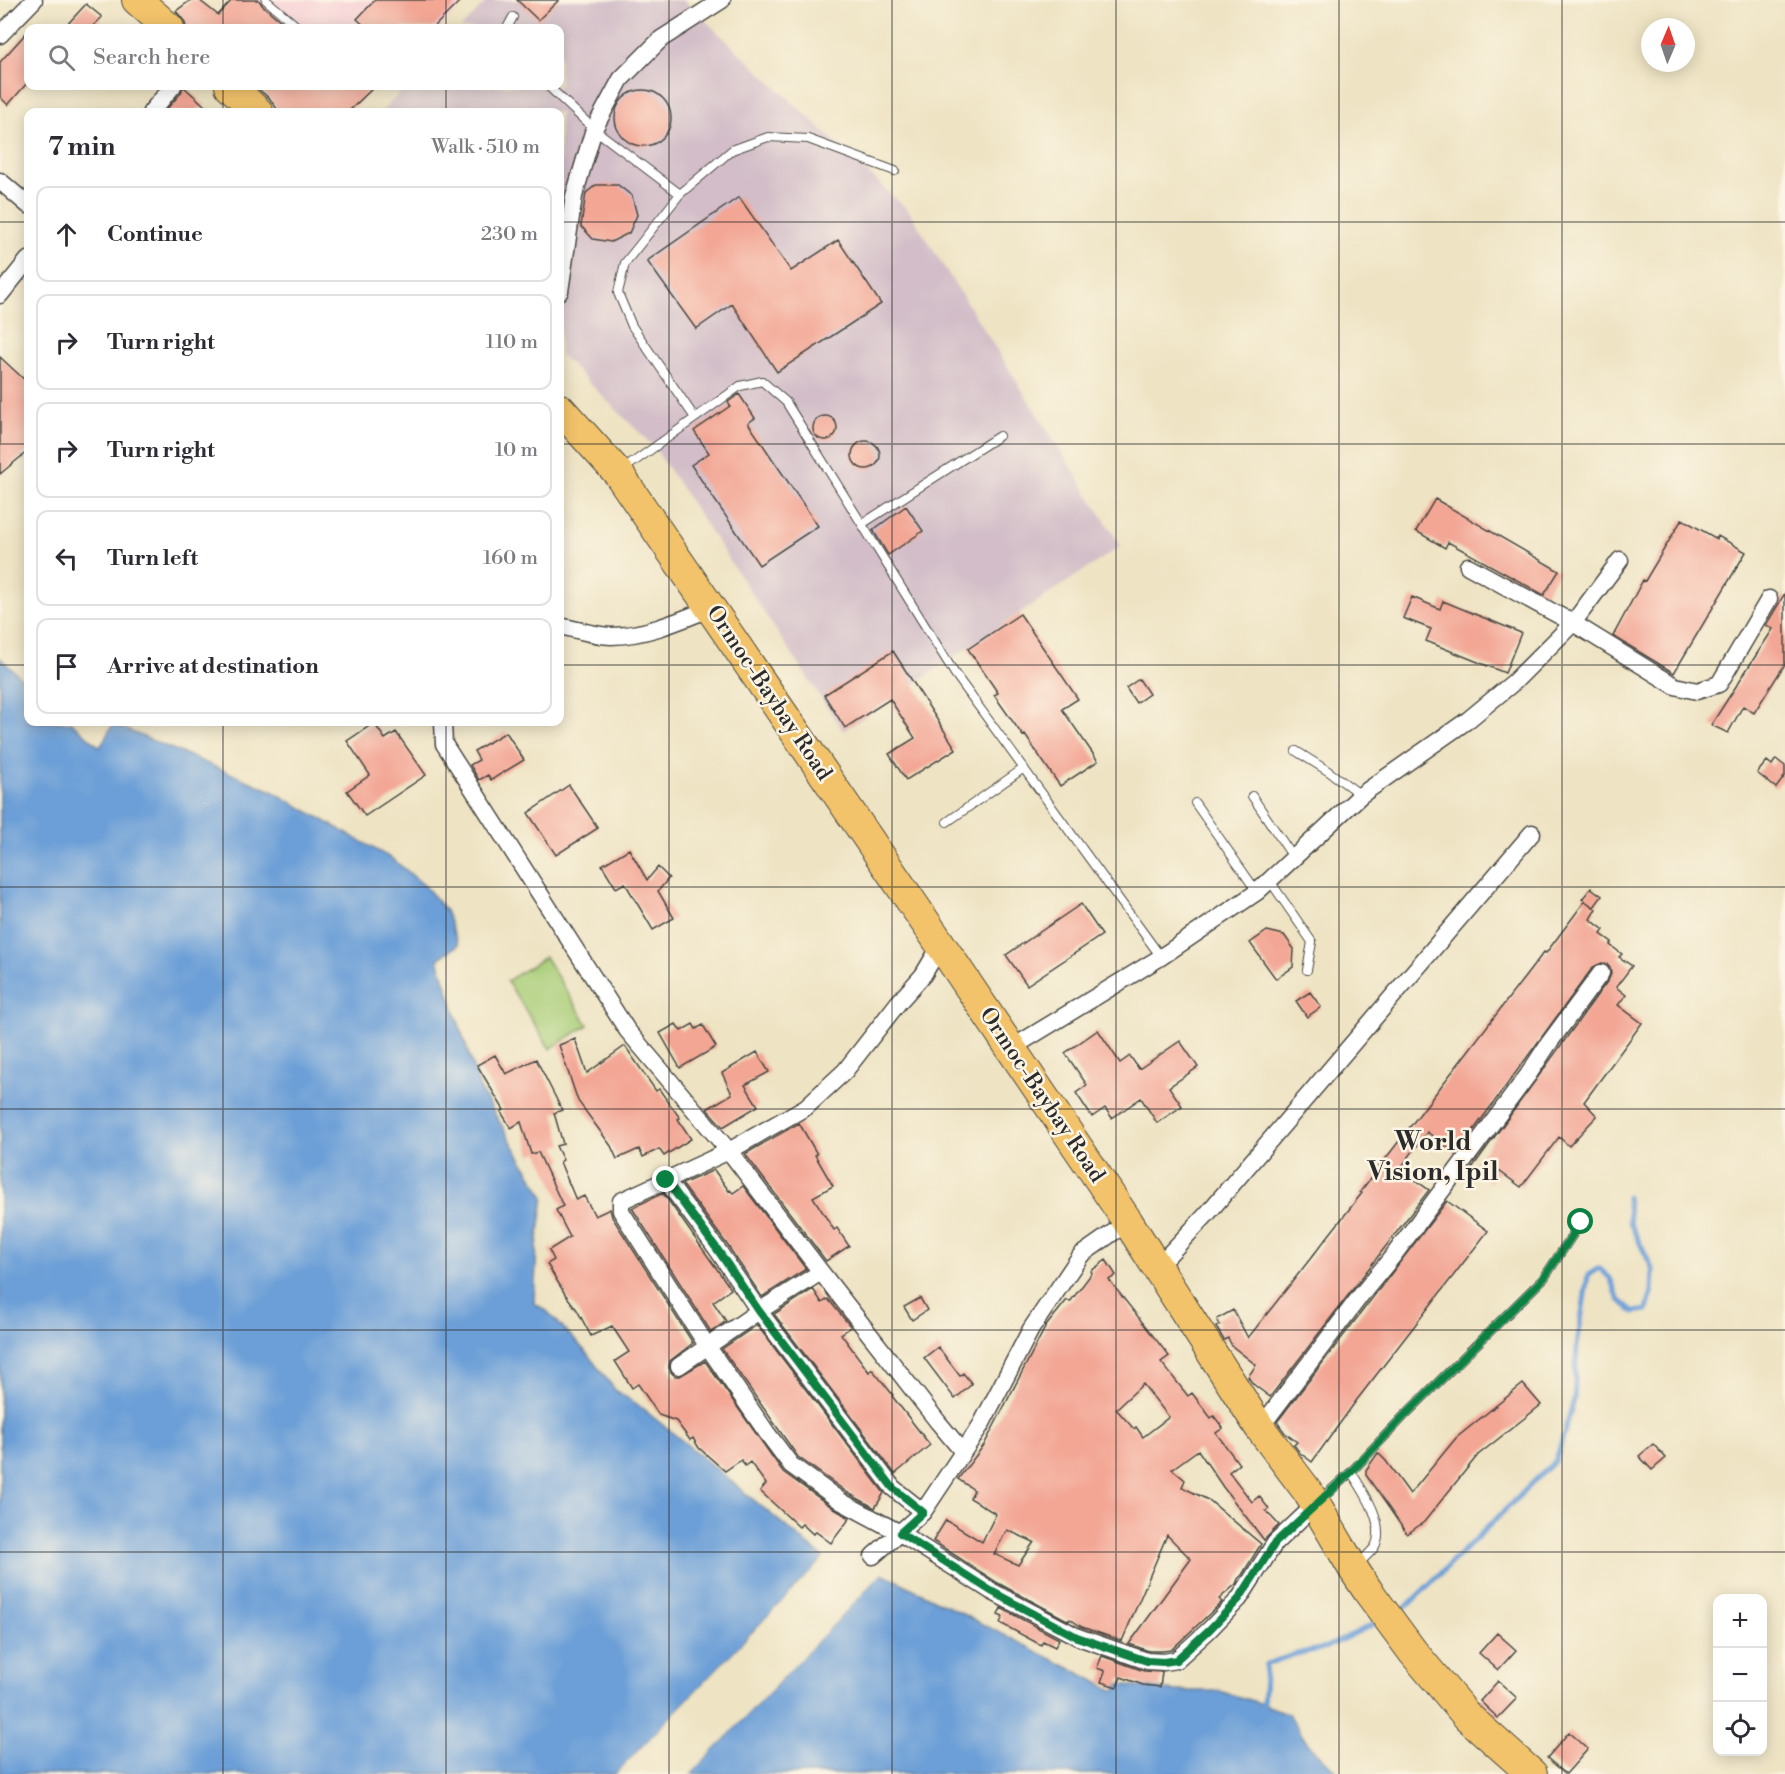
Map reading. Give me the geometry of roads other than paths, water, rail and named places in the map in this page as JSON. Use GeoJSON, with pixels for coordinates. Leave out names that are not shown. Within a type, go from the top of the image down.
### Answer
{"type":"FeatureCollection","features":[{"type":"Feature","properties":{"kind":"highway"},"geometry":{"type":"LineString","coordinates":[[137,0],[164,24]]}},
{"type":"Feature","properties":{"kind":"highway"},"geometry":{"type":"LineString","coordinates":[[234,90],[254,108]]}},
{"type":"Feature","properties":{"kind":"highway","name":"Ormoc-Baybay Road"},"geometry":{"type":"LineString","coordinates":[[564,413],[618,472],[711,608],[1158,1266],[1260,1428],[1316,1504],[1361,1580],[1413,1652],[1467,1716],[1532,1774]]}},
{"type":"Feature","properties":{"kind":"street"},"geometry":{"type":"LineString","coordinates":[[0,35],[34,0]]}},
{"type":"Feature","properties":{"kind":"street"},"geometry":{"type":"LineString","coordinates":[[564,264],[574,196],[594,129],[621,80],[661,39],[722,0]]}},
{"type":"Feature","properties":{"kind":"street"},"geometry":{"type":"LineString","coordinates":[[154,108],[170,90]]}},
{"type":"Feature","properties":{"kind":"street"},"geometry":{"type":"LineString","coordinates":[[0,181],[24,202]]}},
{"type":"Feature","properties":{"kind":"street"},"geometry":{"type":"LineString","coordinates":[[0,294],[24,265]]}},
{"type":"Feature","properties":{"kind":"street"},"geometry":{"type":"LineString","coordinates":[[1010,1049],[1161,957],[1257,892],[1361,795],[1468,720],[1514,682],[1573,623],[1620,560]]}},
{"type":"Feature","properties":{"kind":"street"},"geometry":{"type":"LineString","coordinates":[[1468,566],[1573,623],[1675,686],[1696,692],[1719,684],[1768,599]]}},
{"type":"Feature","properties":{"kind":"street"},"geometry":{"type":"LineString","coordinates":[[564,627],[608,637],[630,635],[675,623],[711,608]]}},
{"type":"Feature","properties":{"kind":"street"},"geometry":{"type":"LineString","coordinates":[[443,726],[444,744],[627,1030],[729,1151],[963,1452]]}},
{"type":"Feature","properties":{"kind":"street"},"geometry":{"type":"LineString","coordinates":[[1158,1266],[1214,1205],[1532,833]]}},
{"type":"Feature","properties":{"kind":"street"},"geometry":{"type":"LineString","coordinates":[[941,945],[923,975],[845,1071],[806,1107],[729,1151],[621,1201],[621,1210],[708,1347],[791,1465],[842,1502],[900,1533],[991,1591],[1077,1637],[1147,1661],[1176,1660],[1209,1630],[1239,1599],[1275,1543],[1316,1504]]}},
{"type":"Feature","properties":{"kind":"street"},"geometry":{"type":"LineString","coordinates":[[1260,1428],[1393,1256],[1601,973]]}},
{"type":"Feature","properties":{"kind":"street"},"geometry":{"type":"LineString","coordinates":[[666,1180],[759,1311],[893,1488],[923,1512]]}},
{"type":"Feature","properties":{"kind":"street"},"geometry":{"type":"LineString","coordinates":[[873,1556],[923,1512],[981,1425],[1031,1329],[1081,1255],[1128,1222]]}},
{"type":"Feature","properties":{"kind":"street"},"geometry":{"type":"LineString","coordinates":[[679,1366],[821,1272]]}},
{"type":"Feature","properties":{"kind":"lane"},"geometry":{"type":"LineString","coordinates":[[266,0],[294,24]]}},
{"type":"Feature","properties":{"kind":"lane"},"geometry":{"type":"LineString","coordinates":[[509,24],[513,17]]}},
{"type":"Feature","properties":{"kind":"lane"},"geometry":{"type":"LineString","coordinates":[[552,90],[594,129],[680,194]]}},
{"type":"Feature","properties":{"kind":"lane"},"geometry":{"type":"LineString","coordinates":[[695,418],[632,326],[618,293],[626,263],[680,194],[732,150],[768,137],[808,139],[895,171]]}},
{"type":"Feature","properties":{"kind":"lane"},"geometry":{"type":"LineString","coordinates":[[618,472],[740,386],[762,381],[786,402],[956,674],[1161,957]]}},
{"type":"Feature","properties":{"kind":"lane"},"geometry":{"type":"LineString","coordinates":[[862,524],[999,436]]}},
{"type":"Feature","properties":{"kind":"lane"},"geometry":{"type":"LineString","coordinates":[[1296,751],[1361,795]]}},
{"type":"Feature","properties":{"kind":"lane"},"geometry":{"type":"LineString","coordinates":[[946,822],[1024,768]]}},
{"type":"Feature","properties":{"kind":"lane"},"geometry":{"type":"LineString","coordinates":[[1252,796],[1293,857]]}},
{"type":"Feature","properties":{"kind":"lane"},"geometry":{"type":"LineString","coordinates":[[1195,803],[1257,892]]}},
{"type":"Feature","properties":{"kind":"lane"},"geometry":{"type":"LineString","coordinates":[[1270,880],[1312,942],[1307,969]]}},
{"type":"Feature","properties":{"kind":"lane"},"geometry":{"type":"LineString","coordinates":[[1316,1504],[1351,1472],[1404,1416],[1544,1278],[1581,1222]]}},
{"type":"Feature","properties":{"kind":"lane"},"geometry":{"type":"LineString","coordinates":[[1351,1472],[1370,1500],[1378,1529],[1375,1546],[1361,1580]]}},
{"type":"Feature","properties":{"kind":"water"},"geometry":{"type":"Polygon","coordinates":[[[0,658],[24,680],[24,726],[76,726],[100,747],[112,726],[118,726],[270,790],[394,860],[426,887],[446,911],[458,945],[438,959],[480,1089],[544,1197],[537,1246],[534,1303],[547,1311],[585,1351],[616,1391],[637,1404],[824,1558],[616,1774],[0,1774],[0,658]]]}},
{"type":"Feature","properties":{"kind":"water"},"geometry":{"type":"Polygon","coordinates":[[[882,1573],[1115,1691],[1119,1684],[1174,1691],[1219,1691],[1289,1714],[1307,1743],[1339,1774],[691,1774],[882,1573]]]}},
{"type":"Feature","properties":{"kind":"waterway"},"geometry":{"type":"LineString","coordinates":[[1397,1613],[1402,1611],[1556,1460],[1574,1400],[1577,1345],[1588,1275],[1599,1268],[1610,1278],[1619,1300],[1634,1312],[1647,1310],[1652,1291],[1653,1270],[1630,1223],[1627,1197]]}},
{"type":"Feature","properties":{"kind":"waterway"},"geometry":{"type":"LineString","coordinates":[[1263,1704],[1266,1664],[1325,1648],[1378,1622]]}},
{"type":"Feature","properties":{"kind":"district","name":"World Vision, Ipil"},"geometry":{"type":"Point","coordinates":[1433,1157]}}]}
